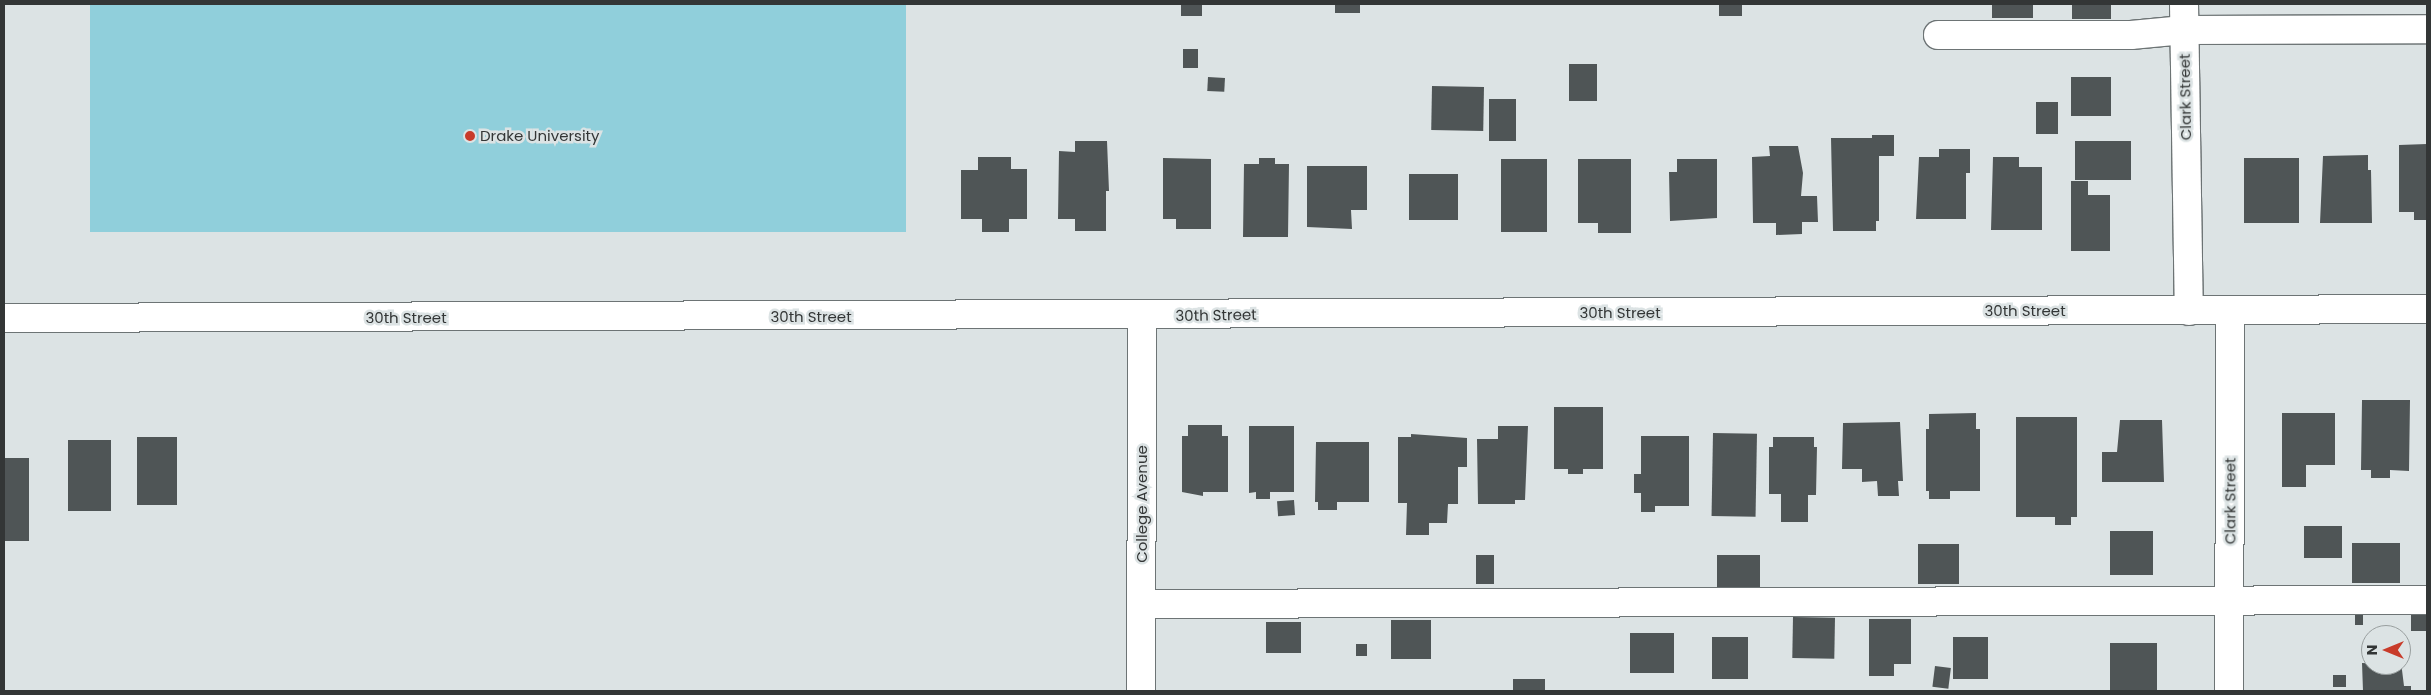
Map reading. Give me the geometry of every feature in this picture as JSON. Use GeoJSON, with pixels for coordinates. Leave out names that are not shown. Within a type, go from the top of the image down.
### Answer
{"type":"FeatureCollection","features":[{"type":"Feature","properties":{"kind":"street"},"geometry":{"type":"LineString","coordinates":[[1938,35],[2131,35],[2184,17],[2427,29]]}},
{"type":"Feature","properties":{"kind":"street","name":"Clark Street"},"geometry":{"type":"LineString","coordinates":[[2184,17],[2189,311]]}},
{"type":"Feature","properties":{"kind":"street","name":"30th Street"},"geometry":{"type":"LineString","coordinates":[[4,318],[1142,316],[2427,309]]}},
{"type":"Feature","properties":{"kind":"street","name":"Clark Street"},"geometry":{"type":"LineString","coordinates":[[2229,691],[2230,310]]}},
{"type":"Feature","properties":{"kind":"street","name":"College Avenue"},"geometry":{"type":"LineString","coordinates":[[1141,691],[1142,316]]}},
{"type":"Feature","properties":{"kind":"street"},"geometry":{"type":"LineString","coordinates":[[1142,604],[2091,602],[2230,599],[2427,600]]}},
{"type":"Feature","properties":{"kind":"shaded area","name":"Drake University"},"geometry":{"type":"Polygon","coordinates":[[[90,4],[906,4],[906,232],[90,232],[90,4]]]}},
{"type":"Feature","properties":{"kind":"building"},"geometry":{"type":"Polygon","coordinates":[[[1181,4],[1202,4],[1202,16],[1181,16],[1181,4]]]}},
{"type":"Feature","properties":{"kind":"building"},"geometry":{"type":"Polygon","coordinates":[[[1335,4],[1360,4],[1360,13],[1335,13],[1335,4]]]}},
{"type":"Feature","properties":{"kind":"building"},"geometry":{"type":"Polygon","coordinates":[[[1719,4],[1742,4],[1742,16],[1719,16],[1719,4]]]}},
{"type":"Feature","properties":{"kind":"building"},"geometry":{"type":"Polygon","coordinates":[[[1992,4],[2033,4],[2033,18],[1992,18],[1992,4]]]}},
{"type":"Feature","properties":{"kind":"building"},"geometry":{"type":"Polygon","coordinates":[[[2072,4],[2111,4],[2111,19],[2072,19],[2072,4]]]}},
{"type":"Feature","properties":{"kind":"building"},"geometry":{"type":"Polygon","coordinates":[[[1183,49],[1198,49],[1198,68],[1183,68],[1183,49]]]}},
{"type":"Feature","properties":{"kind":"building"},"geometry":{"type":"Polygon","coordinates":[[[1569,64],[1597,64],[1597,101],[1569,101],[1569,64]]]}},
{"type":"Feature","properties":{"kind":"building"},"geometry":{"type":"Polygon","coordinates":[[[1208,77],[1225,78],[1224,92],[1207,91],[1208,77]]]}},
{"type":"Feature","properties":{"kind":"building"},"geometry":{"type":"Polygon","coordinates":[[[2071,77],[2111,77],[2111,116],[2071,116],[2071,77]]]}},
{"type":"Feature","properties":{"kind":"building"},"geometry":{"type":"Polygon","coordinates":[[[1432,86],[1484,87],[1483,131],[1431,130],[1432,86]]]}},
{"type":"Feature","properties":{"kind":"building"},"geometry":{"type":"Polygon","coordinates":[[[1489,99],[1516,99],[1516,141],[1489,141],[1489,99]]]}},
{"type":"Feature","properties":{"kind":"building"},"geometry":{"type":"Polygon","coordinates":[[[2036,102],[2058,102],[2058,134],[2036,134],[2036,102]]]}},
{"type":"Feature","properties":{"kind":"building"},"geometry":{"type":"Polygon","coordinates":[[[1872,135],[1894,135],[1894,156],[1879,156],[1879,221],[1876,221],[1876,231],[1833,231],[1831,138],[1872,138],[1872,135]]]}},
{"type":"Feature","properties":{"kind":"building"},"geometry":{"type":"Polygon","coordinates":[[[1075,141],[1107,141],[1109,191],[1106,191],[1106,231],[1075,231],[1075,219],[1058,219],[1059,151],[1075,152],[1075,141]]]}},
{"type":"Feature","properties":{"kind":"building"},"geometry":{"type":"Polygon","coordinates":[[[2075,141],[2131,141],[2131,180],[2075,180],[2075,141]]]}},
{"type":"Feature","properties":{"kind":"building"},"geometry":{"type":"Polygon","coordinates":[[[2427,144],[2427,220],[2414,220],[2414,212],[2399,212],[2399,145],[2427,144]]]}},
{"type":"Feature","properties":{"kind":"building"},"geometry":{"type":"Polygon","coordinates":[[[1769,146],[1798,146],[1803,173],[1801,196],[1817,196],[1818,222],[1802,222],[1802,234],[1776,235],[1776,223],[1753,223],[1752,157],[1770,156],[1769,146]]]}},
{"type":"Feature","properties":{"kind":"building"},"geometry":{"type":"Polygon","coordinates":[[[1939,149],[1970,149],[1970,173],[1966,173],[1966,219],[1916,219],[1919,157],[1939,157],[1939,149]]]}},
{"type":"Feature","properties":{"kind":"building"},"geometry":{"type":"Polygon","coordinates":[[[2368,155],[2368,170],[2371,170],[2372,223],[2320,223],[2323,156],[2368,155]]]}},
{"type":"Feature","properties":{"kind":"building"},"geometry":{"type":"Polygon","coordinates":[[[978,157],[1011,157],[1011,169],[1027,169],[1027,219],[1009,219],[1009,232],[982,232],[982,219],[961,219],[961,170],[978,170],[978,157]]]}},
{"type":"Feature","properties":{"kind":"building"},"geometry":{"type":"Polygon","coordinates":[[[1993,157],[2019,157],[2019,167],[2042,167],[2042,230],[1991,230],[1993,157]]]}},
{"type":"Feature","properties":{"kind":"building"},"geometry":{"type":"Polygon","coordinates":[[[1163,158],[1211,159],[1211,229],[1176,229],[1176,219],[1163,219],[1163,158]]]}},
{"type":"Feature","properties":{"kind":"building"},"geometry":{"type":"Polygon","coordinates":[[[1259,158],[1275,158],[1275,164],[1289,164],[1288,237],[1243,237],[1244,164],[1259,164],[1259,158]]]}},
{"type":"Feature","properties":{"kind":"building"},"geometry":{"type":"Polygon","coordinates":[[[2244,158],[2299,158],[2299,223],[2244,223],[2244,158]]]}},
{"type":"Feature","properties":{"kind":"building"},"geometry":{"type":"Polygon","coordinates":[[[1501,159],[1547,159],[1547,232],[1501,232],[1501,159]]]}},
{"type":"Feature","properties":{"kind":"building"},"geometry":{"type":"Polygon","coordinates":[[[1578,159],[1631,159],[1631,233],[1598,233],[1598,223],[1578,223],[1578,159]]]}},
{"type":"Feature","properties":{"kind":"building"},"geometry":{"type":"Polygon","coordinates":[[[1677,159],[1717,159],[1717,218],[1670,221],[1669,172],[1677,172],[1677,159]]]}},
{"type":"Feature","properties":{"kind":"building"},"geometry":{"type":"Polygon","coordinates":[[[1307,166],[1367,166],[1367,210],[1351,210],[1352,229],[1307,227],[1307,166]]]}},
{"type":"Feature","properties":{"kind":"building"},"geometry":{"type":"Polygon","coordinates":[[[1409,174],[1458,174],[1458,220],[1409,220],[1409,174]]]}},
{"type":"Feature","properties":{"kind":"building"},"geometry":{"type":"Polygon","coordinates":[[[2071,181],[2088,181],[2088,195],[2110,195],[2110,251],[2071,251],[2071,181]]]}},
{"type":"Feature","properties":{"kind":"building"},"geometry":{"type":"Polygon","coordinates":[[[2362,400],[2410,400],[2409,471],[2390,470],[2390,478],[2371,478],[2371,470],[2361,470],[2362,400]]]}},
{"type":"Feature","properties":{"kind":"building"},"geometry":{"type":"Polygon","coordinates":[[[1554,407],[1603,407],[1603,469],[1583,469],[1583,474],[1568,474],[1568,469],[1554,469],[1554,407]]]}},
{"type":"Feature","properties":{"kind":"building"},"geometry":{"type":"Polygon","coordinates":[[[1976,413],[1976,429],[1980,429],[1980,491],[1950,491],[1950,499],[1929,499],[1929,491],[1926,491],[1926,429],[1929,429],[1929,414],[1976,413]]]}},
{"type":"Feature","properties":{"kind":"building"},"geometry":{"type":"Polygon","coordinates":[[[2282,413],[2335,413],[2335,465],[2306,465],[2306,487],[2282,487],[2282,413]]]}},
{"type":"Feature","properties":{"kind":"building"},"geometry":{"type":"Polygon","coordinates":[[[2016,417],[2077,417],[2077,517],[2071,517],[2071,525],[2055,525],[2055,517],[2016,517],[2016,417]]]}},
{"type":"Feature","properties":{"kind":"building"},"geometry":{"type":"Polygon","coordinates":[[[2120,420],[2162,420],[2164,482],[2102,482],[2102,452],[2117,452],[2120,420]]]}},
{"type":"Feature","properties":{"kind":"building"},"geometry":{"type":"Polygon","coordinates":[[[1900,422],[1903,481],[1898,481],[1899,496],[1878,496],[1877,481],[1862,482],[1862,469],[1842,469],[1843,423],[1900,422]]]}},
{"type":"Feature","properties":{"kind":"building"},"geometry":{"type":"Polygon","coordinates":[[[1188,425],[1222,425],[1222,436],[1228,436],[1228,492],[1203,492],[1203,496],[1182,492],[1182,436],[1188,436],[1188,425]]]}},
{"type":"Feature","properties":{"kind":"building"},"geometry":{"type":"Polygon","coordinates":[[[1249,426],[1294,426],[1294,492],[1270,492],[1270,499],[1256,499],[1256,492],[1249,493],[1249,426]]]}},
{"type":"Feature","properties":{"kind":"building"},"geometry":{"type":"Polygon","coordinates":[[[1498,426],[1528,426],[1525,500],[1515,500],[1515,504],[1478,504],[1477,439],[1498,439],[1498,426]]]}},
{"type":"Feature","properties":{"kind":"building"},"geometry":{"type":"Polygon","coordinates":[[[1713,433],[1757,434],[1756,517],[1712,516],[1713,433]]]}},
{"type":"Feature","properties":{"kind":"building"},"geometry":{"type":"Polygon","coordinates":[[[1411,434],[1467,438],[1467,467],[1458,467],[1458,504],[1448,504],[1447,523],[1429,523],[1429,535],[1406,535],[1407,503],[1398,503],[1398,437],[1411,437],[1411,434]]]}},
{"type":"Feature","properties":{"kind":"building"},"geometry":{"type":"Polygon","coordinates":[[[1641,436],[1689,436],[1689,506],[1655,506],[1655,512],[1641,512],[1641,493],[1634,493],[1634,474],[1641,474],[1641,436]]]}},
{"type":"Feature","properties":{"kind":"building"},"geometry":{"type":"Polygon","coordinates":[[[137,437],[177,437],[177,505],[137,505],[137,437]]]}},
{"type":"Feature","properties":{"kind":"building"},"geometry":{"type":"Polygon","coordinates":[[[1773,437],[1814,437],[1814,447],[1817,447],[1816,495],[1808,495],[1808,522],[1781,522],[1781,494],[1769,494],[1769,447],[1773,447],[1773,437]]]}},
{"type":"Feature","properties":{"kind":"building"},"geometry":{"type":"Polygon","coordinates":[[[68,440],[111,440],[111,511],[68,511],[68,440]]]}},
{"type":"Feature","properties":{"kind":"building"},"geometry":{"type":"Polygon","coordinates":[[[1316,442],[1369,442],[1369,502],[1337,502],[1337,510],[1318,510],[1318,502],[1315,502],[1316,442]]]}},
{"type":"Feature","properties":{"kind":"building"},"geometry":{"type":"Polygon","coordinates":[[[4,458],[29,458],[29,541],[4,541],[4,458]]]}},
{"type":"Feature","properties":{"kind":"building"},"geometry":{"type":"Polygon","coordinates":[[[1294,500],[1295,515],[1278,516],[1277,501],[1294,500]]]}},
{"type":"Feature","properties":{"kind":"building"},"geometry":{"type":"Polygon","coordinates":[[[2304,526],[2342,526],[2342,558],[2304,558],[2304,526]]]}},
{"type":"Feature","properties":{"kind":"building"},"geometry":{"type":"Polygon","coordinates":[[[2110,531],[2153,531],[2153,575],[2110,575],[2110,531]]]}},
{"type":"Feature","properties":{"kind":"building"},"geometry":{"type":"Polygon","coordinates":[[[2352,543],[2400,543],[2400,583],[2352,583],[2352,543]]]}},
{"type":"Feature","properties":{"kind":"building"},"geometry":{"type":"Polygon","coordinates":[[[1918,544],[1959,544],[1959,584],[1918,584],[1918,544]]]}},
{"type":"Feature","properties":{"kind":"building"},"geometry":{"type":"Polygon","coordinates":[[[1476,555],[1494,555],[1494,584],[1476,584],[1476,555]]]}},
{"type":"Feature","properties":{"kind":"building"},"geometry":{"type":"Polygon","coordinates":[[[1717,555],[1760,555],[1760,591],[1717,591],[1717,555]]]}},
{"type":"Feature","properties":{"kind":"building"},"geometry":{"type":"Polygon","coordinates":[[[2411,611],[2427,611],[2427,631],[2411,631],[2411,611]]]}},
{"type":"Feature","properties":{"kind":"building"},"geometry":{"type":"Polygon","coordinates":[[[2355,613],[2363,613],[2363,625],[2355,625],[2355,613]]]}},
{"type":"Feature","properties":{"kind":"building"},"geometry":{"type":"Polygon","coordinates":[[[1793,617],[1835,618],[1834,659],[1792,658],[1793,617]]]}},
{"type":"Feature","properties":{"kind":"building"},"geometry":{"type":"Polygon","coordinates":[[[1869,619],[1911,619],[1911,664],[1894,664],[1894,676],[1869,676],[1869,619]]]}},
{"type":"Feature","properties":{"kind":"building"},"geometry":{"type":"Polygon","coordinates":[[[1391,620],[1431,620],[1431,659],[1391,659],[1391,620]]]}},
{"type":"Feature","properties":{"kind":"building"},"geometry":{"type":"Polygon","coordinates":[[[1266,622],[1301,622],[1301,653],[1266,653],[1266,622]]]}},
{"type":"Feature","properties":{"kind":"building"},"geometry":{"type":"Polygon","coordinates":[[[1630,633],[1674,633],[1674,673],[1630,673],[1630,633]]]}},
{"type":"Feature","properties":{"kind":"building"},"geometry":{"type":"Polygon","coordinates":[[[1712,637],[1748,637],[1748,679],[1712,679],[1712,637]]]}},
{"type":"Feature","properties":{"kind":"building"},"geometry":{"type":"Polygon","coordinates":[[[1953,637],[1988,637],[1988,679],[1953,679],[1953,637]]]}},
{"type":"Feature","properties":{"kind":"building"},"geometry":{"type":"Polygon","coordinates":[[[2110,643],[2157,643],[2157,691],[2110,691],[2110,643]]]}},
{"type":"Feature","properties":{"kind":"building"},"geometry":{"type":"Polygon","coordinates":[[[1356,644],[1367,644],[1367,656],[1356,656],[1356,644]]]}},
{"type":"Feature","properties":{"kind":"building"},"geometry":{"type":"Polygon","coordinates":[[[1935,666],[1951,668],[1948,689],[1932,687],[1935,666]]]}},
{"type":"Feature","properties":{"kind":"building"},"geometry":{"type":"Polygon","coordinates":[[[2333,675],[2346,675],[2346,687],[2333,687],[2333,675]]]}},
{"type":"Feature","properties":{"kind":"building"},"geometry":{"type":"Polygon","coordinates":[[[2362,675],[2403,675],[2404,686],[2411,686],[2411,691],[2363,691],[2362,675]]]}},
{"type":"Feature","properties":{"kind":"building"},"geometry":{"type":"Polygon","coordinates":[[[1513,679],[1545,679],[1545,691],[1513,691],[1513,679]]]}},
{"type":"Feature","properties":{"kind":"place","name":"Drake University"},"geometry":{"type":"Point","coordinates":[470,136]}}]}
